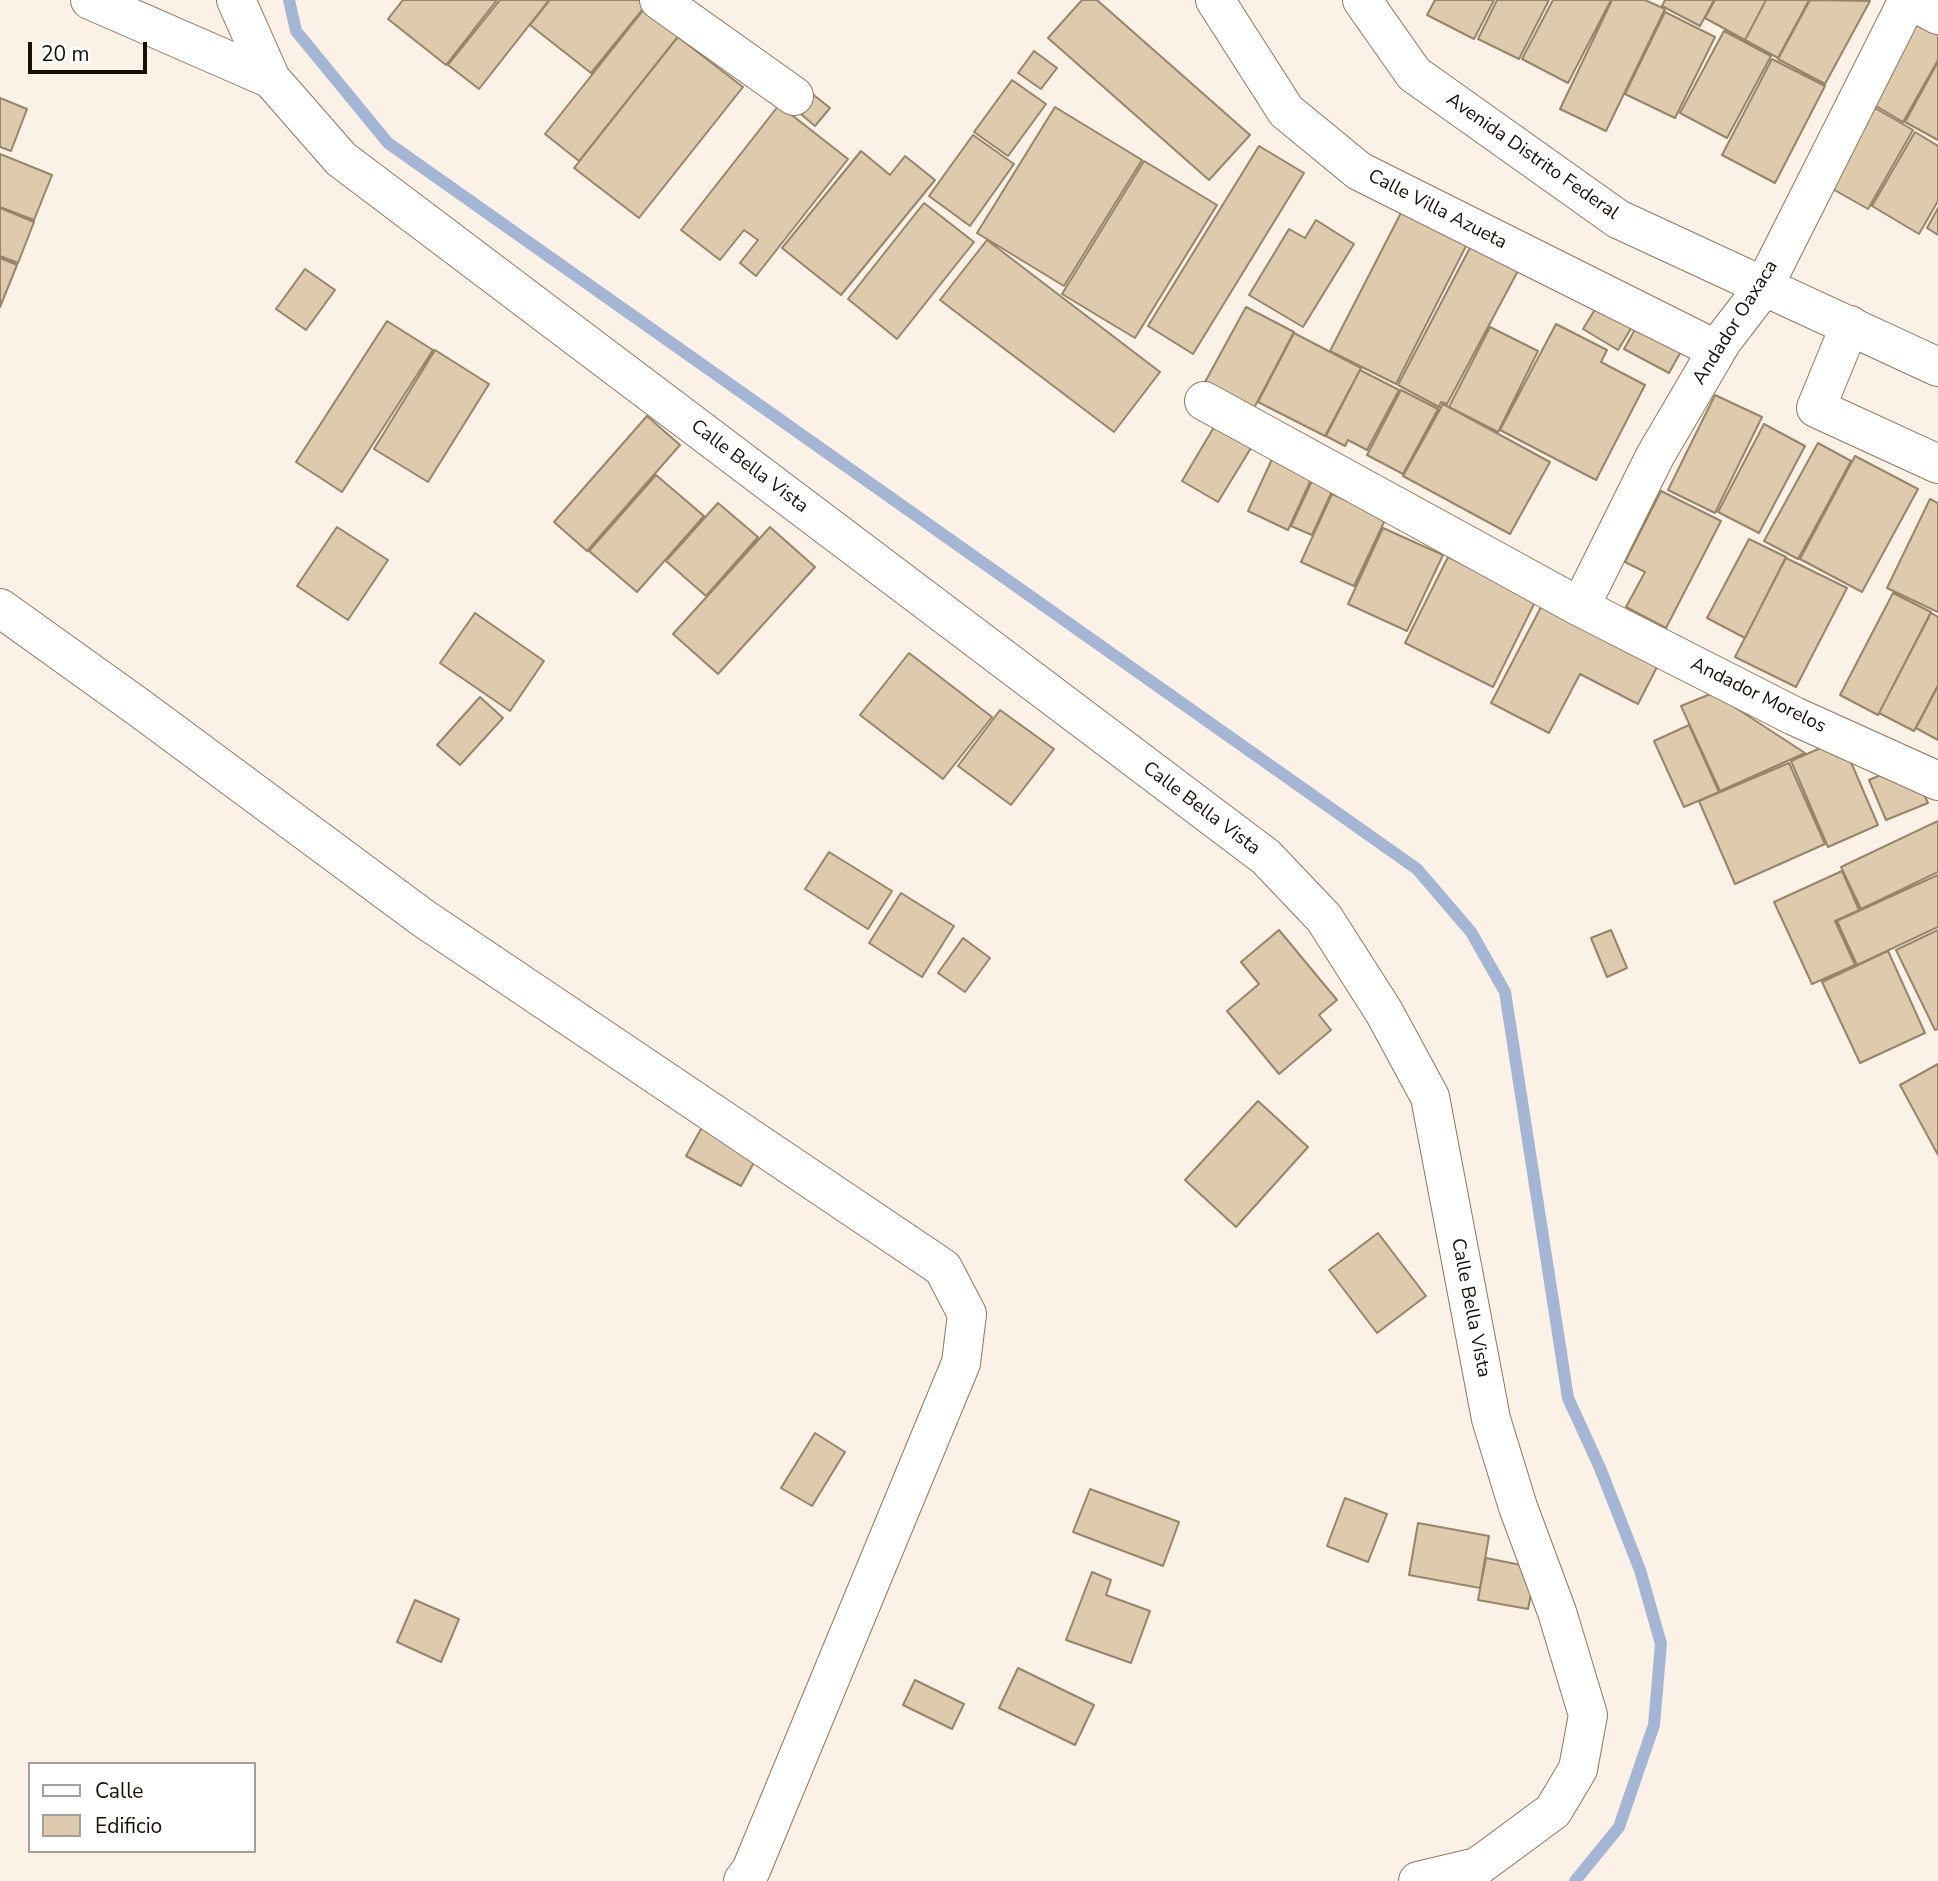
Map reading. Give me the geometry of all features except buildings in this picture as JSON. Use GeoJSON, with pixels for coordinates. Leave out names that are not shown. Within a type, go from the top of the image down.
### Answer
{"type":"FeatureCollection","features":[{"type":"Feature","properties":{"kind":"street"},"geometry":{"type":"LineString","coordinates":[[90,0],[271,79]]}},
{"type":"Feature","properties":{"kind":"street","name":"Calle Bella Vista"},"geometry":{"type":"LineString","coordinates":[[236,0],[271,79],[341,159],[1266,857],[1324,918],[1384,1012],[1430,1097],[1491,1419],[1518,1507],[1557,1612],[1588,1715],[1578,1769],[1553,1811],[1477,1867],[1418,1881]]}},
{"type":"Feature","properties":{"kind":"street"},"geometry":{"type":"LineString","coordinates":[[659,0],[794,96]]}},
{"type":"Feature","properties":{"kind":"street","name":"Calle Villa Azueta"},"geometry":{"type":"LineString","coordinates":[[1215,0],[1286,111],[1359,171],[1717,350]]}},
{"type":"Feature","properties":{"kind":"street","name":"Avenida Distrito Federal"},"geometry":{"type":"LineString","coordinates":[[1362,0],[1414,74],[1618,219],[1938,367]]}},
{"type":"Feature","properties":{"kind":"street"},"geometry":{"type":"LineString","coordinates":[[1909,0],[1938,15]]}},
{"type":"Feature","properties":{"kind":"street","name":"Andador Oaxaca"},"geometry":{"type":"LineString","coordinates":[[1580,607],[1656,456],[1717,350],[1763,288],[1909,0]]}},
{"type":"Feature","properties":{"kind":"street"},"geometry":{"type":"LineString","coordinates":[[1850,325],[1816,408],[1938,464]]}},
{"type":"Feature","properties":{"kind":"street","name":"Andador Morelos"},"geometry":{"type":"LineString","coordinates":[[1204,401],[1580,607],[1794,716],[1938,781]]}},
{"type":"Feature","properties":{"kind":"street"},"geometry":{"type":"LineString","coordinates":[[0,608],[423,918],[943,1268],[967,1314],[961,1363],[751,1870],[743,1881]]}},
{"type":"Feature","properties":{"kind":"waterway"},"geometry":{"type":"LineString","coordinates":[[289,0],[296,31],[388,143],[1417,869],[1471,932],[1505,992],[1568,1398],[1600,1468],[1640,1570],[1661,1644],[1654,1725],[1619,1827],[1575,1881]]}}]}
